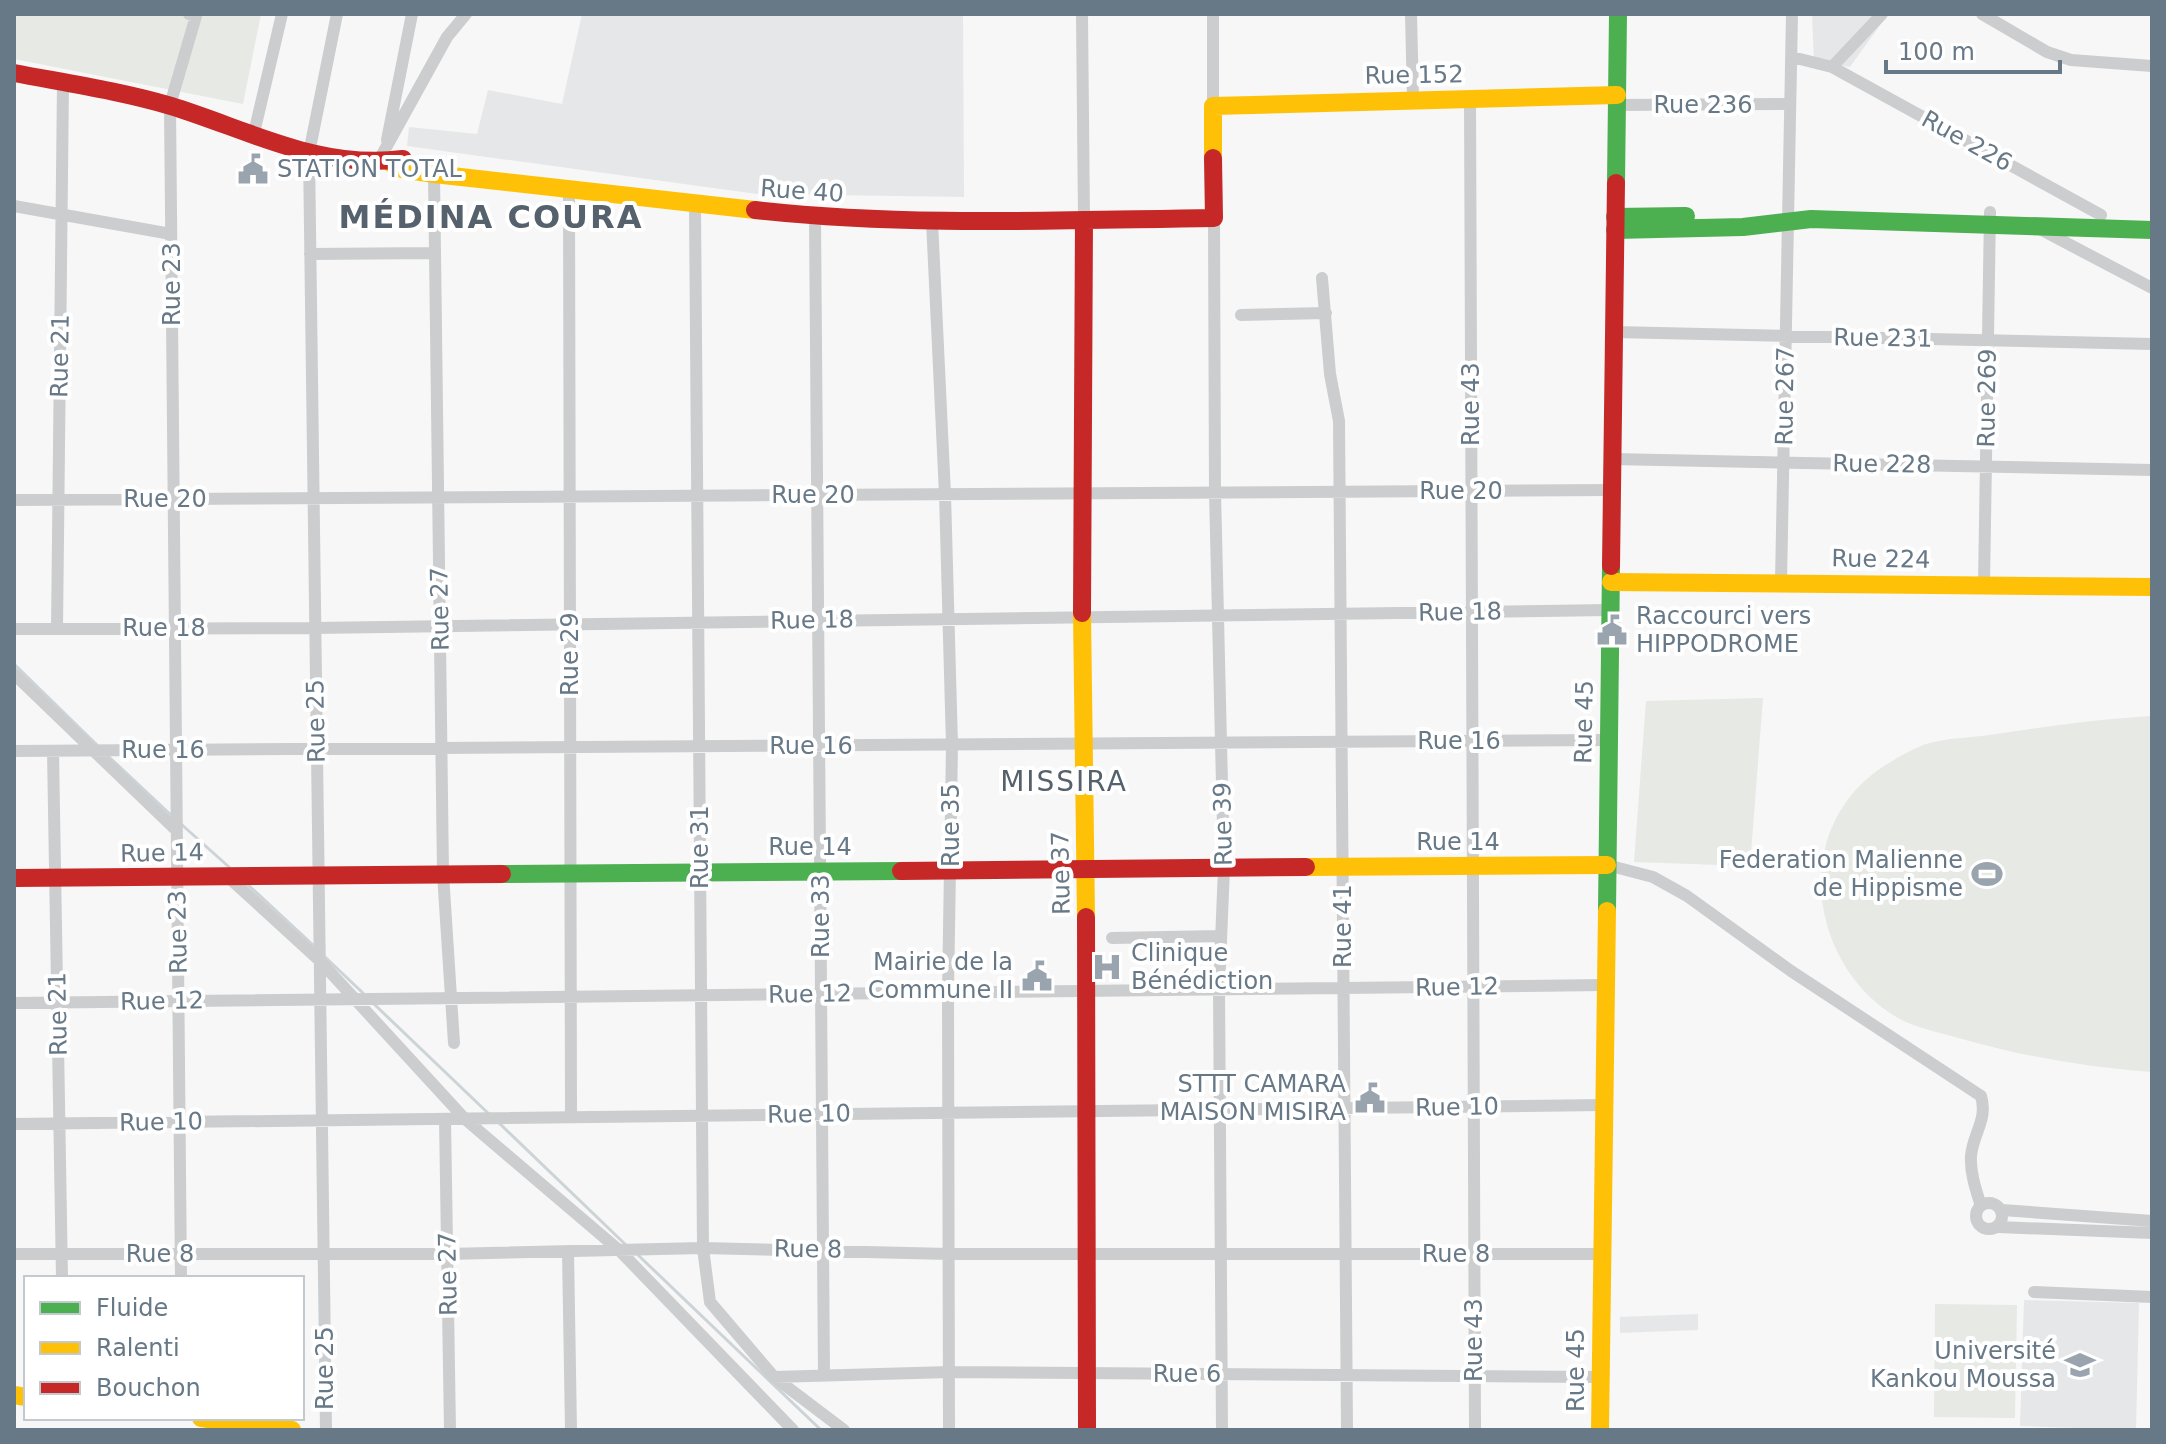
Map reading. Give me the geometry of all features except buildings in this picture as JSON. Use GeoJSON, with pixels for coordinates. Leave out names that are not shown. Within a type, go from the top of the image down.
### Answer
{"type":"FeatureCollection","features":[{"type":"Feature","properties":{"kind":"street","name":"Rue 23"},"geometry":{"type":"LineString","coordinates":[[181,1276],[170,105],[196,16],[189,14]]}},
{"type":"Feature","properties":{"kind":"street"},"geometry":{"type":"LineString","coordinates":[[254,133],[282,14]]}},
{"type":"Feature","properties":{"kind":"street","name":"Rue 25"},"geometry":{"type":"LineString","coordinates":[[326,1430],[309,153],[337,14]]}},
{"type":"Feature","properties":{"kind":"street"},"geometry":{"type":"LineString","coordinates":[[386,157],[387,134],[412,14]]}},
{"type":"Feature","properties":{"kind":"street"},"geometry":{"type":"LineString","coordinates":[[386,157],[447,37],[466,14]]}},
{"type":"Feature","properties":{"kind":"street"},"geometry":{"type":"LineString","coordinates":[[1082,14],[1084,215]]}},
{"type":"Feature","properties":{"kind":"street"},"geometry":{"type":"LineString","coordinates":[[1213,14],[1214,213]]}},
{"type":"Feature","properties":{"kind":"street"},"geometry":{"type":"LineString","coordinates":[[1411,14],[1413,98]]}},
{"type":"Feature","properties":{"kind":"street","name":"Rue 45"},"geometry":{"type":"LineString","coordinates":[[1600,1430],[1618,14]]}},
{"type":"Feature","properties":{"kind":"street","name":"Rue 267"},"geometry":{"type":"LineString","coordinates":[[1781,582],[1792,14]]}},
{"type":"Feature","properties":{"kind":"street"},"geometry":{"type":"LineString","coordinates":[[1832,67],[1882,14]]}},
{"type":"Feature","properties":{"kind":"street"},"geometry":{"type":"LineString","coordinates":[[1982,14],[2047,52],[2071,60],[2152,66]]}},
{"type":"Feature","properties":{"kind":"street","name":"Rue 226"},"geometry":{"type":"LineString","coordinates":[[1792,57],[1832,67],[2101,215]]}},
{"type":"Feature","properties":{"kind":"street","name":"Rue 40"},"geometry":{"type":"LineString","coordinates":[[14,73],[170,105],[309,153],[410,159],[815,207],[1084,215]]}},
{"type":"Feature","properties":{"kind":"street","name":"Rue 21"},"geometry":{"type":"LineString","coordinates":[[57,629],[63,83]]}},
{"type":"Feature","properties":{"kind":"street","name":"Rue 152"},"geometry":{"type":"LineString","coordinates":[[1213,106],[1470,97],[1617,100]]}},
{"type":"Feature","properties":{"kind":"street","name":"Rue 43"},"geometry":{"type":"LineString","coordinates":[[1470,97],[1475,1430]]}},
{"type":"Feature","properties":{"kind":"street","name":"Rue 236"},"geometry":{"type":"LineString","coordinates":[[1617,100],[1790,104]]}},
{"type":"Feature","properties":{"kind":"street","name":"Rue 40"},"geometry":{"type":"LineString","coordinates":[[386,157],[402,169],[434,174],[695,206],[815,217],[932,221],[1214,213]]}},
{"type":"Feature","properties":{"kind":"street","name":"Rue 27"},"geometry":{"type":"LineString","coordinates":[[434,174],[443,874],[454,1043]]}},
{"type":"Feature","properties":{"kind":"street","name":"Rue 29"},"geometry":{"type":"LineString","coordinates":[[569,191],[571,1117]]}},
{"type":"Feature","properties":{"kind":"street"},"geometry":{"type":"LineString","coordinates":[[14,206],[171,234]]}},
{"type":"Feature","properties":{"kind":"street","name":"Rue 31"},"geometry":{"type":"LineString","coordinates":[[695,206],[703,1248],[710,1302],[774,1377],[844,1430]]}},
{"type":"Feature","properties":{"kind":"street","name":"Rue 39"},"geometry":{"type":"LineString","coordinates":[[1214,213],[1215,492],[1224,868],[1219,989],[1222,1430]]}},
{"type":"Feature","properties":{"kind":"street","name":"Rue 37"},"geometry":{"type":"LineString","coordinates":[[1084,215],[1080,493],[1088,1111],[1087,1430]]}},
{"type":"Feature","properties":{"kind":"street"},"geometry":{"type":"LineString","coordinates":[[1615,223],[1743,227],[1788,215],[2152,217]]}},
{"type":"Feature","properties":{"kind":"street","name":"Rue 33"},"geometry":{"type":"LineString","coordinates":[[815,217],[824,1375]]}},
{"type":"Feature","properties":{"kind":"street"},"geometry":{"type":"LineString","coordinates":[[1990,218],[2031,225],[2152,230]]}},
{"type":"Feature","properties":{"kind":"street","name":"Rue 269"},"geometry":{"type":"LineString","coordinates":[[1984,584],[1990,218]]}},
{"type":"Feature","properties":{"kind":"street","name":"Rue 35"},"geometry":{"type":"LineString","coordinates":[[932,221],[945,494],[952,745],[948,992],[949,1430]]}},
{"type":"Feature","properties":{"kind":"street"},"geometry":{"type":"LineString","coordinates":[[2031,225],[2152,288]]}},
{"type":"Feature","properties":{"kind":"street"},"geometry":{"type":"LineString","coordinates":[[310,254],[435,253]]}},
{"type":"Feature","properties":{"kind":"street","name":"Rue 41"},"geometry":{"type":"LineString","coordinates":[[1322,278],[1330,374],[1339,421],[1347,1430]]}},
{"type":"Feature","properties":{"kind":"street"},"geometry":{"type":"LineString","coordinates":[[1241,315],[1326,313]]}},
{"type":"Feature","properties":{"kind":"street","name":"Rue 231"},"geometry":{"type":"LineString","coordinates":[[1614,332],[2152,344]]}},
{"type":"Feature","properties":{"kind":"street","name":"Rue 228"},"geometry":{"type":"LineString","coordinates":[[1612,459],[2152,470]]}},
{"type":"Feature","properties":{"kind":"street","name":"Rue 20"},"geometry":{"type":"LineString","coordinates":[[14,500],[1612,490]]}},
{"type":"Feature","properties":{"kind":"street","name":"Rue 224"},"geometry":{"type":"LineString","coordinates":[[1611,582],[2152,587]]}},
{"type":"Feature","properties":{"kind":"street","name":"Rue 18"},"geometry":{"type":"LineString","coordinates":[[14,629],[314,628],[1609,610]]}},
{"type":"Feature","properties":{"kind":"street"},"geometry":{"type":"LineString","coordinates":[[14,674],[177,831]]}},
{"type":"Feature","properties":{"kind":"street","name":"Rue 16"},"geometry":{"type":"LineString","coordinates":[[14,751],[1608,740]]}},
{"type":"Feature","properties":{"kind":"street","name":"Rue 21"},"geometry":{"type":"LineString","coordinates":[[53,751],[62,1276]]}},
{"type":"Feature","properties":{"kind":"street"},"geometry":{"type":"LineString","coordinates":[[1607,865],[1653,877],[1687,896],[1791,971],[1981,1096],[1985,1111],[1971,1154],[1972,1178],[1981,1206],[1976,1216],[1981,1227],[2152,1233]]}},
{"type":"Feature","properties":{"kind":"street","name":"Rue 14"},"geometry":{"type":"LineString","coordinates":[[14,878],[1607,865]]}},
{"type":"Feature","properties":{"kind":"street"},"geometry":{"type":"LineString","coordinates":[[227,876],[319,960],[465,1119],[620,1251],[793,1430]]}},
{"type":"Feature","properties":{"kind":"street"},"geometry":{"type":"LineString","coordinates":[[1112,938],[1221,936]]}},
{"type":"Feature","properties":{"kind":"street","name":"Rue 12"},"geometry":{"type":"LineString","coordinates":[[14,1003],[1605,985]]}},
{"type":"Feature","properties":{"kind":"street","name":"Rue 10"},"geometry":{"type":"LineString","coordinates":[[14,1124],[1603,1105]]}},
{"type":"Feature","properties":{"kind":"street","name":"Rue 27"},"geometry":{"type":"LineString","coordinates":[[445,1119],[450,1430]]}},
{"type":"Feature","properties":{"kind":"street"},"geometry":{"type":"LineString","coordinates":[[1981,1206],[1992,1203],[2002,1210],[2152,1221]]}},
{"type":"Feature","properties":{"kind":"street"},"geometry":{"type":"LineString","coordinates":[[1998,1227],[2002,1210]]}},
{"type":"Feature","properties":{"kind":"street","name":"Rue 8"},"geometry":{"type":"LineString","coordinates":[[14,1254],[447,1254],[823,1248],[949,1254],[1601,1254]]}},
{"type":"Feature","properties":{"kind":"street"},"geometry":{"type":"LineString","coordinates":[[568,1251],[571,1430]]}},
{"type":"Feature","properties":{"kind":"street"},"geometry":{"type":"LineString","coordinates":[[2034,1292],[2152,1297]]}},
{"type":"Feature","properties":{"kind":"street","name":"Rue 6"},"geometry":{"type":"LineString","coordinates":[[774,1377],[950,1372],[1600,1377]]}},
{"type":"Feature","properties":{"kind":"street"},"geometry":{"type":"LineString","coordinates":[[216,1420],[292,1430]]}},
{"type":"Feature","properties":{"kind":"shaded area"},"geometry":{"type":"Polygon","coordinates":[[[14,14],[261,14],[243,104],[14,59],[14,14]]]}},
{"type":"Feature","properties":{"kind":"shaded area"},"geometry":{"type":"Polygon","coordinates":[[[582,14],[963,14],[964,197],[757,194],[407,146],[409,127],[477,134],[488,90],[562,104],[582,14]]]}},
{"type":"Feature","properties":{"kind":"shaded area"},"geometry":{"type":"Polygon","coordinates":[[[1812,14],[1888,14],[1850,67],[1814,62],[1812,14]]]}},
{"type":"Feature","properties":{"kind":"shaded area"},"geometry":{"type":"Polygon","coordinates":[[[1763,698],[1750,866],[1634,862],[1646,701],[1763,698]]]}},
{"type":"Feature","properties":{"kind":"shaded area","name":"Federation Malienne de Hippisme"},"geometry":{"type":"Polygon","coordinates":[[[2152,716],[2152,1072],[2053,1060],[1979,1044],[1911,1024],[1873,1000],[1852,976],[1836,950],[1826,920],[1821,890],[1823,859],[1831,830],[1846,802],[1862,784],[1891,762],[1931,743],[2152,716]]]}},
{"type":"Feature","properties":{"kind":"shaded area","name":"Université Kankou Moussa"},"geometry":{"type":"Polygon","coordinates":[[[2024,1300],[2139,1303],[2136,1430],[2020,1426],[2024,1300]]]}},
{"type":"Feature","properties":{"kind":"shaded area"},"geometry":{"type":"Polygon","coordinates":[[[1935,1304],[2017,1305],[2015,1418],[1934,1417],[1935,1304]]]}},
{"type":"Feature","properties":{"kind":"shaded area"},"geometry":{"type":"Polygon","coordinates":[[[1698,1314],[1698,1330],[1620,1333],[1620,1317],[1698,1314]]]}},
{"type":"Feature","properties":{"kind":"waterway"},"geometry":{"type":"LineString","coordinates":[[14,664],[97,745]]}},
{"type":"Feature","properties":{"kind":"waterway"},"geometry":{"type":"LineString","coordinates":[[108,756],[172,816]]}},
{"type":"Feature","properties":{"kind":"waterway"},"geometry":{"type":"LineString","coordinates":[[181,824],[229,867]]}},
{"type":"Feature","properties":{"kind":"waterway"},"geometry":{"type":"LineString","coordinates":[[246,883],[314,946]]}},
{"type":"Feature","properties":{"kind":"waterway"},"geometry":{"type":"LineString","coordinates":[[325,957],[363,993]]}},
{"type":"Feature","properties":{"kind":"waterway"},"geometry":{"type":"LineString","coordinates":[[374,1004],[490,1115]]}},
{"type":"Feature","properties":{"kind":"waterway"},"geometry":{"type":"LineString","coordinates":[[499,1123],[626,1245]]}},
{"type":"Feature","properties":{"kind":"waterway"},"geometry":{"type":"LineString","coordinates":[[638,1255],[821,1430]]}},
{"type":"Feature","properties":{"kind":"traffic: fast"},"geometry":{"type":"LineString","coordinates":[[1616,183],[1618,14]]}},
{"type":"Feature","properties":{"kind":"traffic: fast"},"geometry":{"type":"LineString","coordinates":[[1615,217],[1686,216]]}},
{"type":"Feature","properties":{"kind":"traffic: fast"},"geometry":{"type":"LineString","coordinates":[[1615,230],[1743,227],[1811,219],[2152,230]]}},
{"type":"Feature","properties":{"kind":"traffic: fast"},"geometry":{"type":"LineString","coordinates":[[1607,911],[1611,566]]}},
{"type":"Feature","properties":{"kind":"traffic: fast"},"geometry":{"type":"LineString","coordinates":[[502,874],[901,871]]}},
{"type":"Feature","properties":{"kind":"traffic: slow"},"geometry":{"type":"LineString","coordinates":[[1213,158],[1213,106],[1617,95]]}},
{"type":"Feature","properties":{"kind":"traffic: slow"},"geometry":{"type":"LineString","coordinates":[[391,163],[402,169],[434,174],[755,210]]}},
{"type":"Feature","properties":{"kind":"traffic: slow"},"geometry":{"type":"LineString","coordinates":[[1611,582],[2152,587]]}},
{"type":"Feature","properties":{"kind":"traffic: slow"},"geometry":{"type":"LineString","coordinates":[[1082,613],[1086,917]]}},
{"type":"Feature","properties":{"kind":"traffic: slow"},"geometry":{"type":"LineString","coordinates":[[1306,867],[1607,865]]}},
{"type":"Feature","properties":{"kind":"traffic: slow"},"geometry":{"type":"LineString","coordinates":[[1600,1430],[1607,911]]}},
{"type":"Feature","properties":{"kind":"traffic: slow"},"geometry":{"type":"LineString","coordinates":[[14,1395],[24,1397]]}},
{"type":"Feature","properties":{"kind":"traffic: slow"},"geometry":{"type":"LineString","coordinates":[[216,1420],[292,1430]]}},
{"type":"Feature","properties":{"kind":"traffic: jam"},"geometry":{"type":"LineString","coordinates":[[14,73],[171,106],[313,153],[342,159],[403,159]]}},
{"type":"Feature","properties":{"kind":"traffic: jam"},"geometry":{"type":"LineString","coordinates":[[755,210],[927,221],[1214,218],[1213,158]]}},
{"type":"Feature","properties":{"kind":"traffic: jam"},"geometry":{"type":"LineString","coordinates":[[1611,566],[1616,183]]}},
{"type":"Feature","properties":{"kind":"traffic: jam"},"geometry":{"type":"LineString","coordinates":[[1082,613],[1084,220]]}},
{"type":"Feature","properties":{"kind":"traffic: jam"},"geometry":{"type":"LineString","coordinates":[[901,871],[1306,867]]}},
{"type":"Feature","properties":{"kind":"traffic: jam"},"geometry":{"type":"LineString","coordinates":[[14,878],[502,874]]}},
{"type":"Feature","properties":{"kind":"traffic: jam"},"geometry":{"type":"LineString","coordinates":[[1086,917],[1087,1430]]}},
{"type":"Feature","properties":{"kind":"place","name":"STATION TOTAL"},"geometry":{"type":"Point","coordinates":[253,169]}},
{"type":"Feature","properties":{"kind":"place","name":"Raccourci vers HIPPODROME"},"geometry":{"type":"Point","coordinates":[1612,630]}},
{"type":"Feature","properties":{"kind":"place","name":"Federation Malienne de Hippisme"},"geometry":{"type":"Point","coordinates":[1987,874]}},
{"type":"Feature","properties":{"kind":"place","name":"Clinique Bénédiction"},"geometry":{"type":"Point","coordinates":[1107,967]}},
{"type":"Feature","properties":{"kind":"place","name":"Mairie de la Commune II"},"geometry":{"type":"Point","coordinates":[1037,976]}},
{"type":"Feature","properties":{"kind":"place","name":"STTT CAMARA MAISON MISIRA"},"geometry":{"type":"Point","coordinates":[1370,1098]}},
{"type":"Feature","properties":{"kind":"place","name":"Université Kankou Moussa"},"geometry":{"type":"Point","coordinates":[2080,1365]}},
{"type":"Feature","properties":{"kind":"district","name":"MÉDINA COURA"},"geometry":{"type":"Point","coordinates":[491,217]}},
{"type":"Feature","properties":{"kind":"district","name":"MISSIRA"},"geometry":{"type":"Point","coordinates":[1064,781]}}]}
